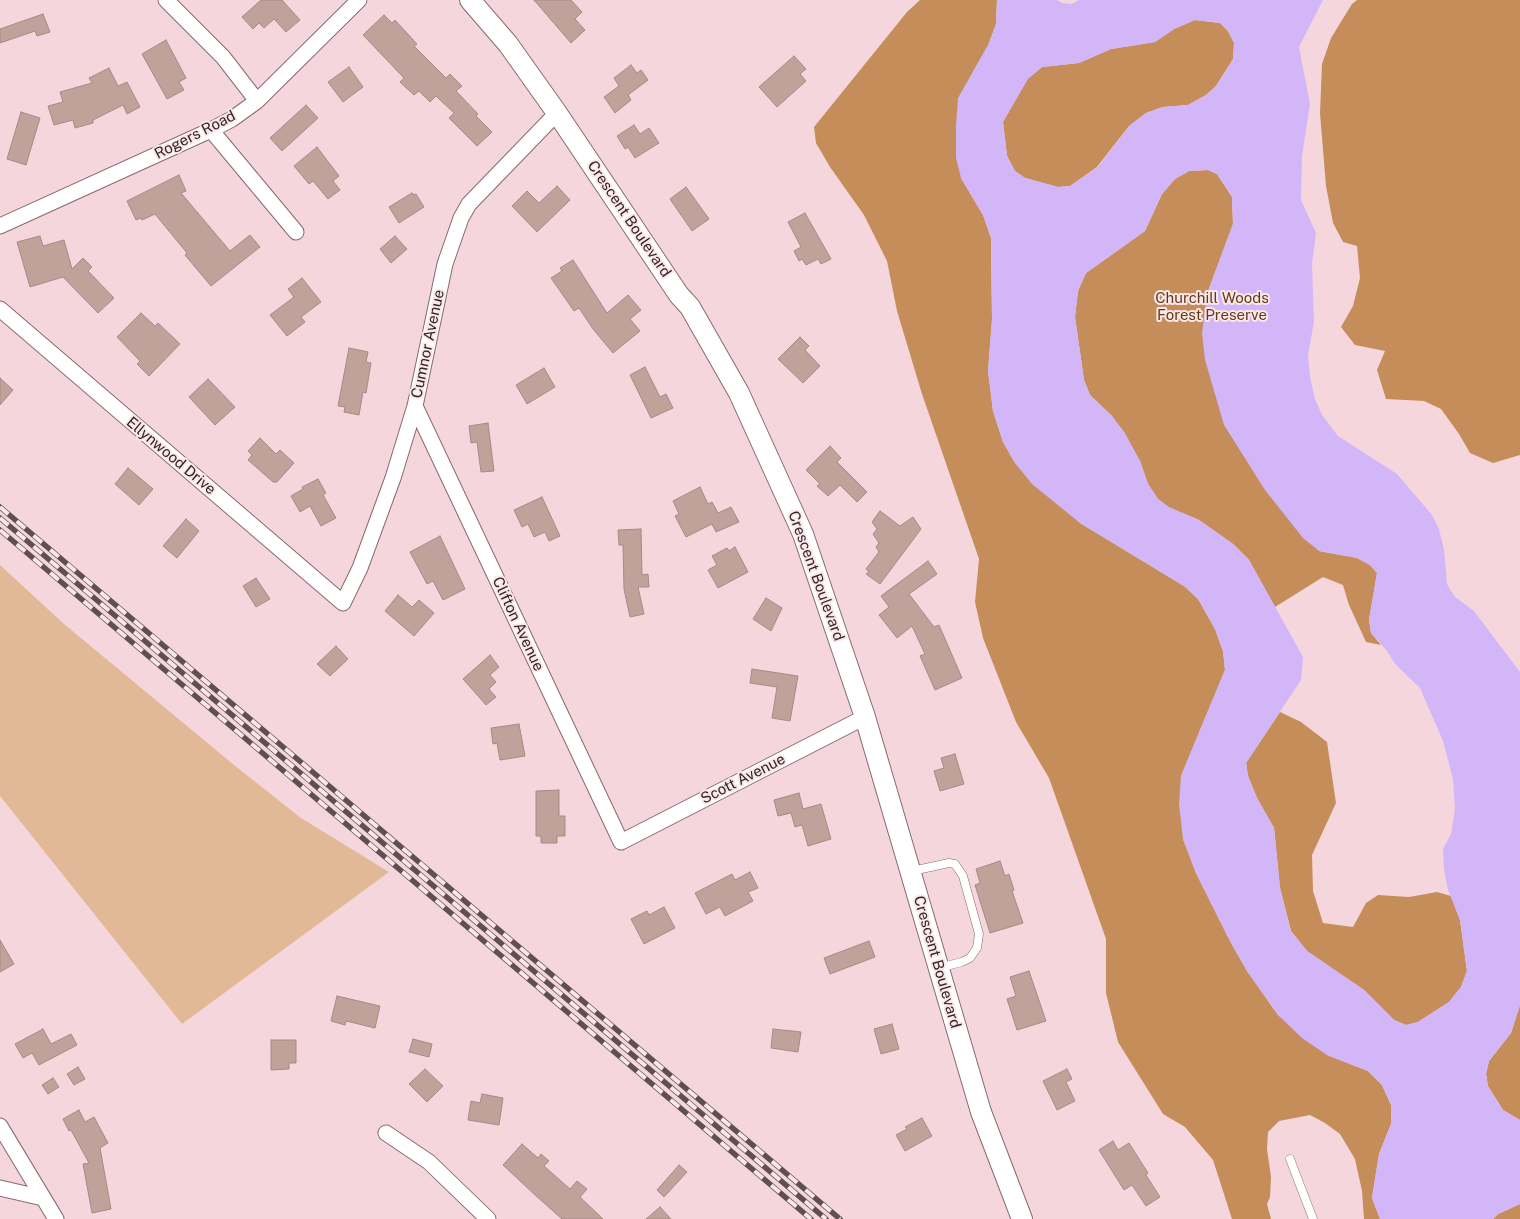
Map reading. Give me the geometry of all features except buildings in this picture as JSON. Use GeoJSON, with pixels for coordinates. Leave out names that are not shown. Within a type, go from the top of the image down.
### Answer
{"type":"FeatureCollection","features":[{"type":"Feature","properties":{"kind":"street"},"geometry":{"type":"LineString","coordinates":[[166,0],[223,57],[257,101]]}},
{"type":"Feature","properties":{"kind":"street","name":"Rogers Road"},"geometry":{"type":"LineString","coordinates":[[0,226],[232,119],[257,101],[359,0]]}},
{"type":"Feature","properties":{"kind":"street","name":"Crescent Boulevard"},"geometry":{"type":"LineString","coordinates":[[470,0],[508,44],[557,113],[679,295],[690,306],[739,393],[803,534],[865,717],[981,1112],[1022,1219]]}},
{"type":"Feature","properties":{"kind":"street","name":"Cumnor Avenue"},"geometry":{"type":"LineString","coordinates":[[343,603],[360,568],[381,512],[415,406],[445,264],[461,218],[469,204],[557,113]]}},
{"type":"Feature","properties":{"kind":"street"},"geometry":{"type":"LineString","coordinates":[[211,130],[296,232]]}},
{"type":"Feature","properties":{"kind":"street","name":"Ellynwood Drive"},"geometry":{"type":"LineString","coordinates":[[0,309],[343,603]]}},
{"type":"Feature","properties":{"kind":"street","name":"Clifton Avenue"},"geometry":{"type":"LineString","coordinates":[[415,406],[621,842]]}},
{"type":"Feature","properties":{"kind":"street","name":"Scott Avenue"},"geometry":{"type":"LineString","coordinates":[[621,842],[865,717]]}},
{"type":"Feature","properties":{"kind":"street"},"geometry":{"type":"LineString","coordinates":[[0,1126],[56,1219]]}},
{"type":"Feature","properties":{"kind":"street"},"geometry":{"type":"LineString","coordinates":[[386,1133],[429,1162],[488,1219]]}},
{"type":"Feature","properties":{"kind":"street"},"geometry":{"type":"LineString","coordinates":[[0,1188],[43,1198]]}},
{"type":"Feature","properties":{"kind":"lane"},"geometry":{"type":"LineString","coordinates":[[910,872],[950,863],[955,864],[965,884],[979,934],[977,948],[970,958],[938,968]]}},
{"type":"Feature","properties":{"kind":"lane"},"geometry":{"type":"LineString","coordinates":[[1290,1159],[1313,1219]]}},
{"type":"Feature","properties":{"kind":"shaded area"},"geometry":{"type":"Polygon","coordinates":[[[997,0],[1057,0],[1062,3],[1072,4],[1079,0],[1323,0],[1299,47],[1310,104],[1302,156],[1301,200],[1316,233],[1312,264],[1314,322],[1308,355],[1315,399],[1322,415],[1338,436],[1397,474],[1432,515],[1439,529],[1444,550],[1447,584],[1454,596],[1474,611],[1520,672],[1520,1005],[1511,1033],[1489,1061],[1486,1074],[1488,1086],[1503,1110],[1520,1120],[1520,1204],[1498,1214],[1493,1219],[1380,1219],[1372,1198],[1379,1154],[1391,1124],[1391,1105],[1382,1085],[1368,1071],[1327,1055],[1302,1038],[1278,1015],[1247,971],[1230,941],[1196,873],[1183,839],[1179,804],[1181,776],[1225,670],[1223,651],[1215,629],[1198,599],[1184,586],[1080,523],[1032,484],[1015,463],[1003,442],[993,411],[988,371],[992,320],[991,238],[983,215],[961,178],[956,158],[958,98],[989,43],[996,24],[997,0]],[[1195,20],[1174,29],[1155,42],[1111,49],[1079,63],[1042,67],[1028,79],[1003,122],[1007,156],[1015,171],[1025,178],[1058,187],[1070,186],[1098,167],[1129,126],[1146,113],[1163,107],[1188,105],[1206,95],[1216,86],[1233,59],[1234,43],[1228,31],[1220,23],[1195,20]],[[1208,170],[1189,171],[1175,179],[1162,194],[1145,231],[1086,273],[1078,291],[1075,317],[1084,380],[1090,395],[1112,416],[1125,433],[1140,461],[1148,484],[1158,499],[1169,507],[1199,520],[1233,544],[1249,560],[1303,657],[1301,680],[1246,763],[1248,776],[1257,798],[1274,828],[1280,888],[1291,931],[1307,951],[1364,990],[1394,1020],[1406,1025],[1418,1022],[1449,1002],[1461,987],[1467,971],[1460,920],[1448,890],[1444,869],[1443,849],[1451,834],[1455,808],[1453,779],[1443,741],[1420,688],[1395,664],[1387,651],[1371,633],[1369,620],[1377,573],[1370,565],[1357,558],[1319,551],[1303,538],[1265,490],[1224,425],[1205,360],[1202,333],[1207,294],[1233,224],[1232,197],[1217,174],[1208,170]]]}},
{"type":"Feature","properties":{"kind":"shaded area"},"geometry":{"type":"Polygon","coordinates":[[[0,565],[64,624],[301,818],[389,872],[182,1024],[0,796],[0,565]]]}},
{"type":"Feature","properties":{"kind":"green space"},"geometry":{"type":"Polygon","coordinates":[[[920,0],[997,0],[996,24],[989,43],[961,178],[983,215],[991,238],[992,320],[988,371],[993,411],[1003,442],[1015,463],[1080,523],[1184,586],[1198,599],[1215,629],[1223,651],[1225,670],[1181,776],[1183,839],[1196,873],[1230,941],[1247,971],[1278,1015],[1327,1055],[1368,1071],[1382,1085],[1391,1105],[1391,1124],[1379,1154],[1372,1198],[1380,1219],[1364,1219],[1362,1191],[1355,1159],[1340,1134],[1310,1115],[1279,1121],[1268,1132],[1267,1149],[1271,1177],[1270,1197],[1267,1204],[1271,1219],[1232,1219],[1213,1160],[1185,1127],[1163,1114],[1118,1042],[1106,993],[1106,939],[1049,778],[1016,722],[983,638],[975,602],[979,559],[922,394],[897,311],[887,261],[864,215],[830,167],[816,143],[814,127],[907,12],[920,0]]]}},
{"type":"Feature","properties":{"kind":"green space"},"geometry":{"type":"Polygon","coordinates":[[[1357,0],[1520,0],[1520,455],[1493,463],[1470,453],[1441,409],[1424,401],[1386,399],[1377,370],[1385,351],[1355,345],[1341,327],[1353,306],[1360,278],[1357,246],[1343,242],[1333,223],[1326,186],[1320,113],[1322,64],[1331,38],[1352,4],[1357,0]]]}},
{"type":"Feature","properties":{"kind":"green space"},"geometry":{"type":"Polygon","coordinates":[[[1195,20],[1220,23],[1228,31],[1234,43],[1233,59],[1216,86],[1206,95],[1188,105],[1163,107],[1146,113],[1129,126],[1097,167],[1070,186],[1058,187],[1025,178],[1015,171],[1007,156],[1003,122],[1027,79],[1042,67],[1079,63],[1111,49],[1155,42],[1174,29],[1195,20]]]}},
{"type":"Feature","properties":{"kind":"green space","name":"Churchill Woods Forest Preserve"},"geometry":{"type":"Polygon","coordinates":[[[1208,170],[1217,174],[1232,197],[1233,224],[1207,294],[1319,551],[1357,558],[1370,565],[1377,573],[1369,620],[1371,633],[1381,645],[1366,642],[1349,605],[1343,585],[1323,577],[1275,607],[1249,560],[1233,544],[1199,520],[1168,507],[1158,499],[1148,484],[1140,461],[1112,416],[1090,395],[1084,380],[1075,317],[1078,291],[1086,273],[1145,231],[1162,194],[1175,179],[1189,171],[1208,170]]]}},
{"type":"Feature","properties":{"kind":"green space"},"geometry":{"type":"Polygon","coordinates":[[[1280,712],[1301,722],[1327,742],[1336,803],[1312,855],[1313,891],[1323,923],[1353,927],[1366,903],[1378,895],[1409,897],[1437,892],[1451,896],[1460,920],[1467,971],[1461,987],[1449,1002],[1418,1022],[1406,1025],[1394,1020],[1364,990],[1307,951],[1291,931],[1280,888],[1274,828],[1257,798],[1248,776],[1246,763],[1280,712]]]}},
{"type":"Feature","properties":{"kind":"green space"},"geometry":{"type":"Polygon","coordinates":[[[1520,1005],[1520,1120],[1503,1110],[1488,1086],[1486,1074],[1489,1061],[1511,1033],[1520,1005]]]}},
{"type":"Feature","properties":{"kind":"green space"},"geometry":{"type":"Polygon","coordinates":[[[1520,1204],[1520,1219],[1493,1219],[1498,1214],[1520,1204]]]}},
{"type":"Feature","properties":{"kind":"railway"},"geometry":{"type":"LineString","coordinates":[[0,507],[840,1219]]}},
{"type":"Feature","properties":{"kind":"railway"},"geometry":{"type":"LineString","coordinates":[[0,518],[826,1219]]}},
{"type":"Feature","properties":{"kind":"railway"},"geometry":{"type":"LineString","coordinates":[[0,530],[811,1219]]}}]}
